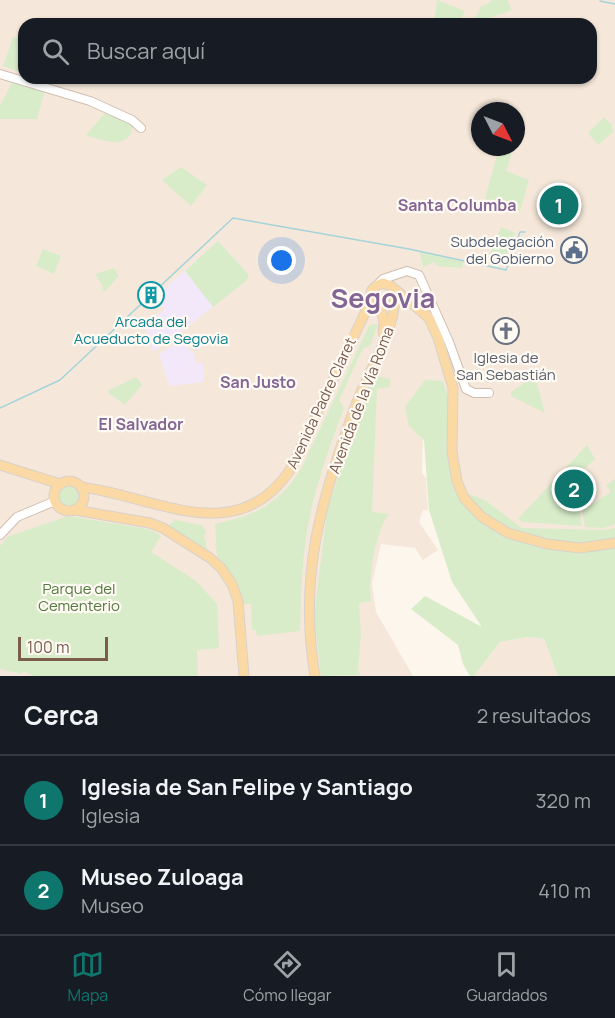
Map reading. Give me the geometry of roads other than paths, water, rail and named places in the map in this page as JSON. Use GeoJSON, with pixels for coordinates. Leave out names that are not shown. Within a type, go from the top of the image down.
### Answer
{"type":"FeatureCollection","features":[{"type":"Feature","properties":{"kind":"main road"},"geometry":{"type":"LineString","coordinates":[[376,285],[385,284],[416,306],[429,318],[438,337],[451,379],[454,403],[452,453],[459,488],[469,504],[499,529],[526,539],[576,548],[615,543]]}},
{"type":"Feature","properties":{"kind":"main road","name":"Avenida Padre Claret"},"geometry":{"type":"LineString","coordinates":[[81,487],[166,507],[207,513],[239,511],[263,499],[277,488],[294,464],[365,313],[371,291],[376,285]]}},
{"type":"Feature","properties":{"kind":"main road"},"geometry":{"type":"LineString","coordinates":[[389,308],[394,291]]}},
{"type":"Feature","properties":{"kind":"main road"},"geometry":{"type":"LineString","coordinates":[[370,297],[389,308]]}},
{"type":"Feature","properties":{"kind":"main road"},"geometry":{"type":"LineString","coordinates":[[365,313],[416,306]]}},
{"type":"Feature","properties":{"kind":"main road","name":"Avenida de la Vía Roma"},"geometry":{"type":"LineString","coordinates":[[313,676],[308,616],[313,548],[327,491],[389,308]]}},
{"type":"Feature","properties":{"kind":"main road","name":"Avenida de la Vía Roma"},"geometry":{"type":"LineString","coordinates":[[313,676],[305,618],[306,582],[314,526],[349,408],[384,330],[384,317],[389,308]]}},
{"type":"Feature","properties":{"kind":"main road"},"geometry":{"type":"LineString","coordinates":[[0,465],[60,484],[71,481],[81,487],[84,504],[101,516],[146,522],[157,526],[210,558],[229,578],[238,602],[244,676]]}},
{"type":"Feature","properties":{"kind":"main road"},"geometry":{"type":"LineString","coordinates":[[0,471],[37,482],[49,489],[62,510],[75,510],[84,504],[91,493],[102,492]]}},
{"type":"Feature","properties":{"kind":"main road"},"geometry":{"type":"LineString","coordinates":[[54,498],[60,484]]}},
{"type":"Feature","properties":{"kind":"main road"},"geometry":{"type":"LineString","coordinates":[[263,499],[265,494],[263,489],[277,488]]}},
{"type":"Feature","properties":{"kind":"street"},"geometry":{"type":"LineString","coordinates":[[0,74],[18,81]]}},
{"type":"Feature","properties":{"kind":"street"},"geometry":{"type":"LineString","coordinates":[[29,84],[90,101],[132,120],[141,128]]}},
{"type":"Feature","properties":{"kind":"street"},"geometry":{"type":"LineString","coordinates":[[376,285],[383,279],[407,271],[420,276],[449,342],[466,389],[474,393],[489,393]]}},
{"type":"Feature","properties":{"kind":"street"},"geometry":{"type":"LineString","coordinates":[[394,291],[402,277],[415,273]]}},
{"type":"Feature","properties":{"kind":"street"},"geometry":{"type":"LineString","coordinates":[[0,535],[17,517],[54,498]]}},
{"type":"Feature","properties":{"kind":"waterway"},"geometry":{"type":"LineString","coordinates":[[600,1],[615,4]]}},
{"type":"Feature","properties":{"kind":"waterway"},"geometry":{"type":"LineString","coordinates":[[0,408],[60,380],[233,218],[409,249],[506,270],[520,232],[525,232]]}},
{"type":"Feature","properties":{"kind":"place","name":"Iglesia de San Felipe y Santiago"},"geometry":{"type":"Point","coordinates":[559,205]}},
{"type":"Feature","properties":{"kind":"place","name":"Subdelegación del Gobierno"},"geometry":{"type":"Point","coordinates":[574,250]}},
{"type":"Feature","properties":{"kind":"place","name":"Arcada del Acueducto de Segovia"},"geometry":{"type":"Point","coordinates":[151,295]}},
{"type":"Feature","properties":{"kind":"place","name":"Iglesia de San Sebastián"},"geometry":{"type":"Point","coordinates":[506,331]}},
{"type":"Feature","properties":{"kind":"place","name":"Museo Zuloaga"},"geometry":{"type":"Point","coordinates":[574,489]}},
{"type":"Feature","properties":{"kind":"district","name":"Santa Columba"},"geometry":{"type":"Point","coordinates":[457,205]}},
{"type":"Feature","properties":{"kind":"district","name":"Segovia"},"geometry":{"type":"Point","coordinates":[383,297]}},
{"type":"Feature","properties":{"kind":"district","name":"San Justo"},"geometry":{"type":"Point","coordinates":[258,382]}},
{"type":"Feature","properties":{"kind":"district","name":"El Salvador"},"geometry":{"type":"Point","coordinates":[141,424]}},
{"type":"Feature","properties":{"kind":"park label","name":"Parque del Cementerio"},"geometry":{"type":"Point","coordinates":[79,596]}}]}
